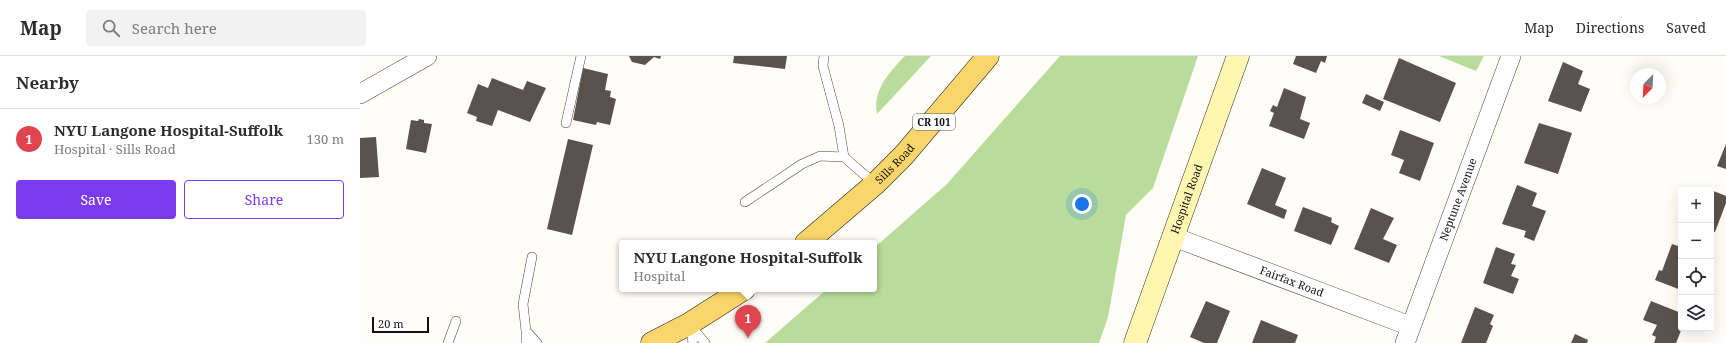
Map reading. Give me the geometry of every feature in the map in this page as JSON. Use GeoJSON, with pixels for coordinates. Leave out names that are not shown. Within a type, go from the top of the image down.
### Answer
{"type":"FeatureCollection","features":[{"type":"Feature","properties":{"kind":"main road","name":"Sills Road"},"geometry":{"type":"LineString","coordinates":[[810,240],[875,184],[932,124],[988,56]]}},
{"type":"Feature","properties":{"kind":"main road"},"geometry":{"type":"LineString","coordinates":[[652,343],[691,334],[740,292]]}},
{"type":"Feature","properties":{"kind":"street"},"geometry":{"type":"LineString","coordinates":[[360,94],[427,56]]}},
{"type":"Feature","properties":{"kind":"street","name":"Hospital Road"},"geometry":{"type":"LineString","coordinates":[[1135,343],[1238,56]]}},
{"type":"Feature","properties":{"kind":"street","name":"Neptune Avenue"},"geometry":{"type":"LineString","coordinates":[[1408,335],[1511,56]]}},
{"type":"Feature","properties":{"kind":"street","name":"Fairfax Road"},"geometry":{"type":"LineString","coordinates":[[1174,237],[1408,335]]}},
{"type":"Feature","properties":{"kind":"lane"},"geometry":{"type":"LineString","coordinates":[[566,123],[581,56]]}},
{"type":"Feature","properties":{"kind":"lane"},"geometry":{"type":"LineString","coordinates":[[824,56],[823,66],[839,126],[844,157]]}},
{"type":"Feature","properties":{"kind":"lane"},"geometry":{"type":"LineString","coordinates":[[745,202],[802,164],[820,156],[844,157],[875,184]]}},
{"type":"Feature","properties":{"kind":"lane"},"geometry":{"type":"LineString","coordinates":[[526,343],[523,304],[532,257]]}},
{"type":"Feature","properties":{"kind":"lane"},"geometry":{"type":"LineString","coordinates":[[448,343],[456,321]]}},
{"type":"Feature","properties":{"kind":"lane"},"geometry":{"type":"LineString","coordinates":[[526,331],[537,343]]}},
{"type":"Feature","properties":{"kind":"lane"},"geometry":{"type":"LineString","coordinates":[[691,334],[705,343]]}},
{"type":"Feature","properties":{"kind":"green space"},"geometry":{"type":"Polygon","coordinates":[[[905,56],[931,56],[877,114],[877,97],[880,89],[888,75],[905,56]]]}},
{"type":"Feature","properties":{"kind":"green space"},"geometry":{"type":"Polygon","coordinates":[[[1060,56],[1198,56],[1153,188],[1126,215],[1108,317],[1099,343],[765,343],[824,292],[877,292],[877,245],[947,184],[1060,56]]]}},
{"type":"Feature","properties":{"kind":"green space"},"geometry":{"type":"Polygon","coordinates":[[[1439,56],[1484,56],[1476,71],[1439,56]]]}},
{"type":"Feature","properties":{"kind":"building"},"geometry":{"type":"Polygon","coordinates":[[[629,56],[661,56],[660,59],[654,57],[645,65],[632,62],[629,56]]]}},
{"type":"Feature","properties":{"kind":"building"},"geometry":{"type":"Polygon","coordinates":[[[734,56],[787,56],[785,69],[733,63],[734,56]]]}},
{"type":"Feature","properties":{"kind":"building"},"geometry":{"type":"Polygon","coordinates":[[[1296,56],[1327,56],[1325,63],[1321,61],[1316,73],[1293,64],[1296,56]]]}},
{"type":"Feature","properties":{"kind":"building"},"geometry":{"type":"Polygon","coordinates":[[[1399,58],[1456,83],[1440,122],[1383,99],[1399,58]]]}},
{"type":"Feature","properties":{"kind":"building"},"geometry":{"type":"Polygon","coordinates":[[[1563,62],[1583,71],[1578,84],[1590,89],[1581,112],[1548,101],[1563,62]]]}},
{"type":"Feature","properties":{"kind":"building"},"geometry":{"type":"Polygon","coordinates":[[[583,68],[608,74],[605,90],[611,91],[610,97],[616,99],[610,125],[597,122],[596,125],[573,120],[583,68]]]}},
{"type":"Feature","properties":{"kind":"building"},"geometry":{"type":"Polygon","coordinates":[[[492,78],[523,90],[527,81],[546,88],[530,122],[498,110],[492,126],[476,121],[477,117],[467,113],[478,84],[488,88],[492,78]]]}},
{"type":"Feature","properties":{"kind":"building"},"geometry":{"type":"Polygon","coordinates":[[[1284,88],[1306,97],[1300,119],[1310,123],[1304,139],[1269,126],[1274,113],[1270,111],[1273,105],[1277,107],[1284,88]]]}},
{"type":"Feature","properties":{"kind":"building"},"geometry":{"type":"Polygon","coordinates":[[[1366,94],[1384,102],[1380,111],[1362,103],[1366,94]]]}},
{"type":"Feature","properties":{"kind":"building"},"geometry":{"type":"Polygon","coordinates":[[[419,119],[424,120],[424,123],[432,124],[426,153],[406,149],[411,120],[418,121],[419,119]]]}},
{"type":"Feature","properties":{"kind":"building"},"geometry":{"type":"Polygon","coordinates":[[[1539,123],[1572,133],[1558,174],[1524,163],[1539,123]]]}},
{"type":"Feature","properties":{"kind":"building"},"geometry":{"type":"Polygon","coordinates":[[[1400,130],[1434,143],[1420,181],[1399,173],[1404,160],[1391,155],[1400,130]]]}},
{"type":"Feature","properties":{"kind":"building"},"geometry":{"type":"Polygon","coordinates":[[[376,137],[379,177],[360,178],[360,138],[376,137]]]}},
{"type":"Feature","properties":{"kind":"building"},"geometry":{"type":"Polygon","coordinates":[[[568,139],[593,145],[572,235],[547,229],[568,139]]]}},
{"type":"Feature","properties":{"kind":"building"},"geometry":{"type":"Polygon","coordinates":[[[1726,144],[1726,169],[1717,166],[1726,144]]]}},
{"type":"Feature","properties":{"kind":"building"},"geometry":{"type":"Polygon","coordinates":[[[1262,168],[1286,178],[1275,205],[1287,210],[1284,219],[1247,204],[1262,168]]]}},
{"type":"Feature","properties":{"kind":"building"},"geometry":{"type":"Polygon","coordinates":[[[1517,185],[1537,193],[1532,206],[1546,211],[1534,241],[1524,237],[1526,231],[1502,224],[1517,185]]]}},
{"type":"Feature","properties":{"kind":"building"},"geometry":{"type":"Polygon","coordinates":[[[1714,191],[1726,196],[1726,203],[1715,232],[1714,191]]]}},
{"type":"Feature","properties":{"kind":"building"},"geometry":{"type":"Polygon","coordinates":[[[1303,207],[1332,218],[1331,222],[1339,226],[1331,245],[1294,231],[1303,207]]]}},
{"type":"Feature","properties":{"kind":"building"},"geometry":{"type":"Polygon","coordinates":[[[1371,208],[1394,218],[1383,239],[1397,245],[1389,263],[1354,249],[1371,208]]]}},
{"type":"Feature","properties":{"kind":"building"},"geometry":{"type":"Polygon","coordinates":[[[1672,244],[1678,246],[1678,289],[1655,280],[1659,270],[1662,271],[1672,244]]]}},
{"type":"Feature","properties":{"kind":"building"},"geometry":{"type":"Polygon","coordinates":[[[1496,247],[1515,254],[1511,264],[1516,265],[1511,276],[1519,279],[1513,294],[1483,283],[1496,247]]]}},
{"type":"Feature","properties":{"kind":"building"},"geometry":{"type":"Polygon","coordinates":[[[1206,301],[1230,311],[1217,343],[1204,343],[1190,337],[1206,301]]]}},
{"type":"Feature","properties":{"kind":"building"},"geometry":{"type":"Polygon","coordinates":[[[1651,301],[1678,312],[1678,331],[1681,331],[1676,343],[1654,343],[1656,337],[1652,335],[1657,325],[1643,320],[1651,301]]]}},
{"type":"Feature","properties":{"kind":"building"},"geometry":{"type":"Polygon","coordinates":[[[1475,307],[1494,315],[1490,324],[1493,326],[1486,343],[1461,343],[1475,307]]]}},
{"type":"Feature","properties":{"kind":"building"},"geometry":{"type":"Polygon","coordinates":[[[1261,320],[1298,335],[1295,343],[1252,343],[1261,320]]]}},
{"type":"Feature","properties":{"kind":"building"},"geometry":{"type":"Polygon","coordinates":[[[1575,334],[1588,340],[1587,343],[1571,343],[1575,334]]]}},
{"type":"Feature","properties":{"kind":"place","name":"NYU Langone Hospital-Suffolk"},"geometry":{"type":"Point","coordinates":[748,338]}}]}
